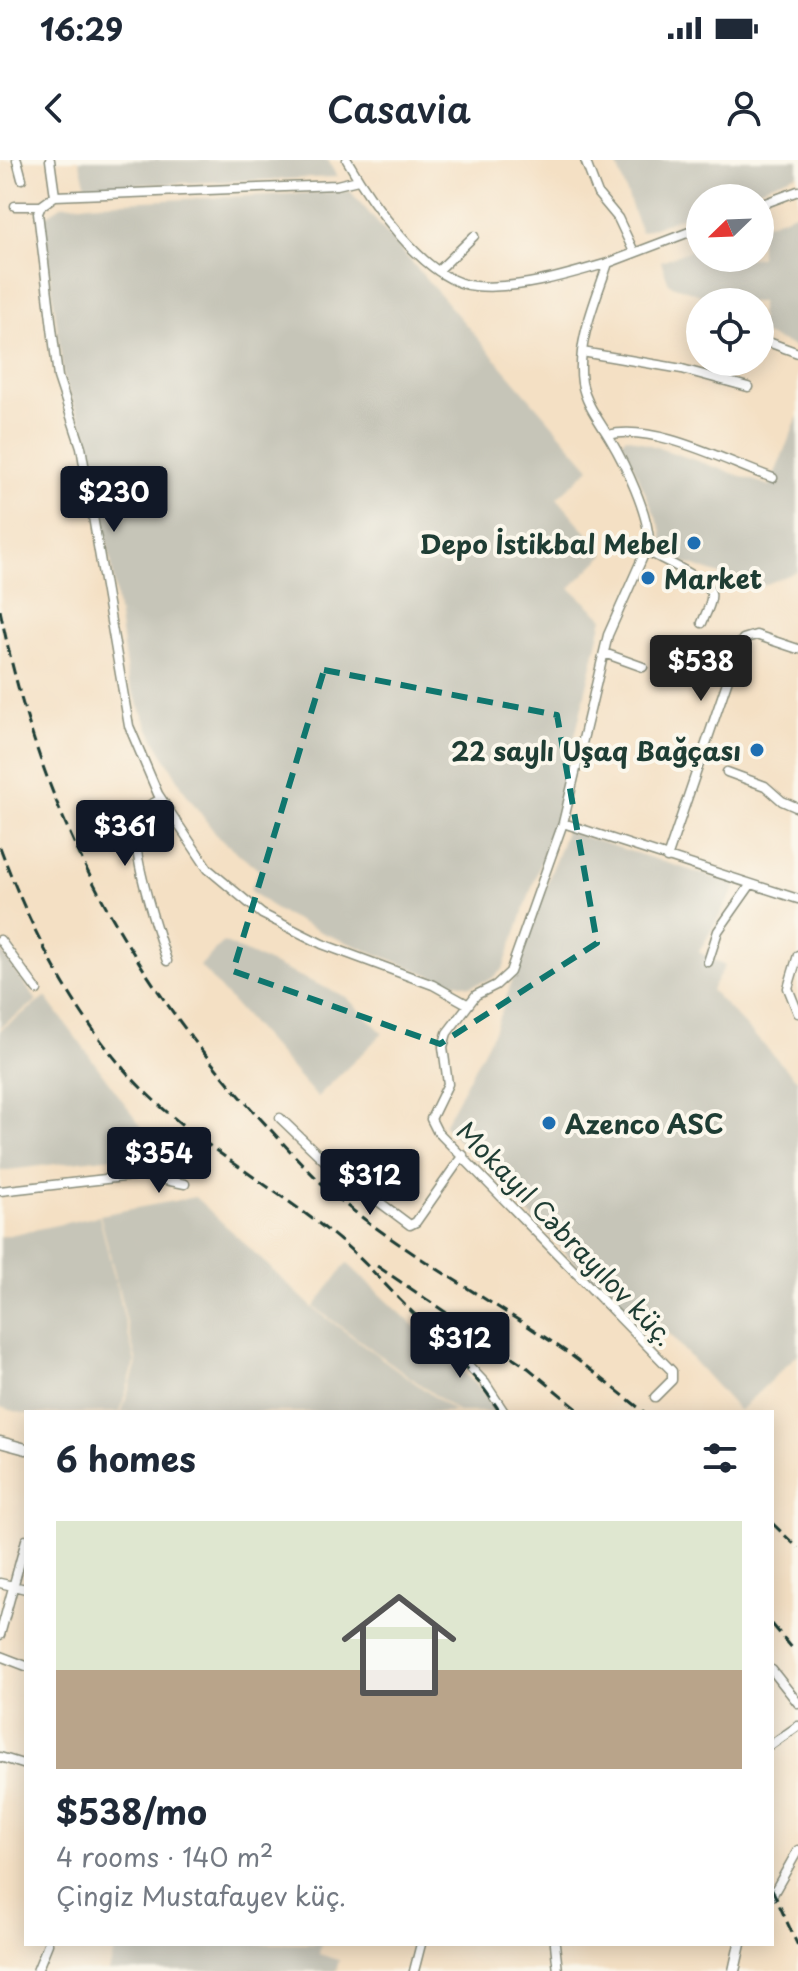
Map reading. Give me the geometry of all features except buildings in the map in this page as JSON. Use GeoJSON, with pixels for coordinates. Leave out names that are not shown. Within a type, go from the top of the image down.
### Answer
{"type":"FeatureCollection","features":[{"type":"Feature","properties":{"kind":"street"},"geometry":{"type":"LineString","coordinates":[[17,160],[22,179]]}},
{"type":"Feature","properties":{"kind":"street"},"geometry":{"type":"LineString","coordinates":[[50,160],[55,196]]}},
{"type":"Feature","properties":{"kind":"street"},"geometry":{"type":"LineString","coordinates":[[347,160],[358,180],[412,247],[438,271],[465,284],[501,286],[608,263],[686,233]]}},
{"type":"Feature","properties":{"kind":"street"},"geometry":{"type":"LineString","coordinates":[[585,160],[598,194],[618,218],[634,252]]}},
{"type":"Feature","properties":{"kind":"street"},"geometry":{"type":"LineString","coordinates":[[15,206],[41,206],[55,196],[337,185],[358,180]]}},
{"type":"Feature","properties":{"kind":"street"},"geometry":{"type":"LineString","coordinates":[[774,200],[798,191]]}},
{"type":"Feature","properties":{"kind":"street"},"geometry":{"type":"LineString","coordinates":[[41,206],[37,221],[58,377],[81,447],[129,726],[161,799],[208,869],[262,914],[322,944],[433,985],[467,1004],[510,972],[563,823],[614,619],[647,551],[648,527],[624,465],[585,396],[582,352],[608,263]]}},
{"type":"Feature","properties":{"kind":"street"},"geometry":{"type":"LineString","coordinates":[[438,271],[474,236]]}},
{"type":"Feature","properties":{"kind":"street"},"geometry":{"type":"LineString","coordinates":[[774,344],[798,353]]}},
{"type":"Feature","properties":{"kind":"street"},"geometry":{"type":"LineString","coordinates":[[582,352],[682,369],[748,387]]}},
{"type":"Feature","properties":{"kind":"street"},"geometry":{"type":"LineString","coordinates":[[608,435],[624,431],[655,435],[773,478]]}},
{"type":"Feature","properties":{"kind":"street"},"geometry":{"type":"LineString","coordinates":[[647,551],[698,579],[709,589],[711,599],[702,623]]}},
{"type":"Feature","properties":{"kind":"street"},"geometry":{"type":"LineString","coordinates":[[667,858],[743,639],[756,635],[798,649]]}},
{"type":"Feature","properties":{"kind":"street"},"geometry":{"type":"LineString","coordinates":[[604,653],[643,667]]}},
{"type":"Feature","properties":{"kind":"street"},"geometry":{"type":"LineString","coordinates":[[727,772],[765,786],[782,801],[798,808]]}},
{"type":"Feature","properties":{"kind":"street"},"geometry":{"type":"LineString","coordinates":[[161,799],[140,810],[135,822],[143,883],[167,961]]}},
{"type":"Feature","properties":{"kind":"street"},"geometry":{"type":"LineString","coordinates":[[563,823],[798,899]]}},
{"type":"Feature","properties":{"kind":"street"},"geometry":{"type":"LineString","coordinates":[[708,962],[718,931],[751,884]]}},
{"type":"Feature","properties":{"kind":"street"},"geometry":{"type":"LineString","coordinates":[[0,940],[37,990]]}},
{"type":"Feature","properties":{"kind":"street"},"geometry":{"type":"LineString","coordinates":[[798,955],[788,988],[798,1013]]}},
{"type":"Feature","properties":{"kind":"street","name":"Mokayıl Cəbrayılov küç."},"geometry":{"type":"LineString","coordinates":[[467,1004],[444,1040],[448,1084],[431,1119],[437,1131],[672,1371],[672,1380],[655,1397]]}},
{"type":"Feature","properties":{"kind":"street"},"geometry":{"type":"LineString","coordinates":[[280,1118],[327,1163],[410,1225],[416,1222],[463,1155]]}},
{"type":"Feature","properties":{"kind":"street"},"geometry":{"type":"LineString","coordinates":[[141,1175],[155,1157],[155,1142]]}},
{"type":"Feature","properties":{"kind":"street"},"geometry":{"type":"LineString","coordinates":[[0,1191],[141,1175],[185,1184]]}},
{"type":"Feature","properties":{"kind":"street"},"geometry":{"type":"LineString","coordinates":[[437,1332],[485,1383],[503,1410]]}},
{"type":"Feature","properties":{"kind":"street"},"geometry":{"type":"LineString","coordinates":[[0,1442],[24,1448]]}},
{"type":"Feature","properties":{"kind":"street"},"geometry":{"type":"LineString","coordinates":[[0,1635],[24,1548]]}},
{"type":"Feature","properties":{"kind":"street"},"geometry":{"type":"LineString","coordinates":[[0,1583],[24,1588]]}},
{"type":"Feature","properties":{"kind":"street"},"geometry":{"type":"LineString","coordinates":[[0,1656],[24,1665]]}},
{"type":"Feature","properties":{"kind":"street"},"geometry":{"type":"LineString","coordinates":[[774,1673],[798,1703]]}},
{"type":"Feature","properties":{"kind":"street"},"geometry":{"type":"LineString","coordinates":[[774,1743],[798,1726]]}},
{"type":"Feature","properties":{"kind":"street"},"geometry":{"type":"LineString","coordinates":[[0,1757],[24,1764]]}},
{"type":"Feature","properties":{"kind":"street"},"geometry":{"type":"LineString","coordinates":[[774,1892],[798,1850]]}},
{"type":"Feature","properties":{"kind":"street"},"geometry":{"type":"LineString","coordinates":[[791,1862],[798,1871]]}},
{"type":"Feature","properties":{"kind":"street"},"geometry":{"type":"LineString","coordinates":[[37,1971],[47,1946]]}},
{"type":"Feature","properties":{"kind":"street"},"geometry":{"type":"LineString","coordinates":[[414,1971],[420,1946]]}},
{"type":"Feature","properties":{"kind":"street"},"geometry":{"type":"LineString","coordinates":[[555,1946],[558,1971]]}},
{"type":"Feature","properties":{"kind":"street"},"geometry":{"type":"LineString","coordinates":[[734,1971],[740,1946]]}},
{"type":"Feature","properties":{"kind":"highlighted area"},"geometry":{"type":"Polygon","coordinates":[[[324,670],[557,715],[597,943],[440,1044],[233,971],[324,670]]]}},
{"type":"Feature","properties":{"kind":"shaded area"},"geometry":{"type":"Polygon","coordinates":[[[79,160],[328,160],[337,177],[86,187],[79,160]]]}},
{"type":"Feature","properties":{"kind":"shaded area"},"geometry":{"type":"Polygon","coordinates":[[[615,160],[798,160],[798,174],[772,184],[686,184],[686,215],[641,232],[615,160]]]}},
{"type":"Feature","properties":{"kind":"shaded area"},"geometry":{"type":"Polygon","coordinates":[[[350,191],[590,468],[557,498],[605,554],[570,588],[603,618],[554,825],[503,969],[491,979],[470,986],[440,979],[323,933],[276,910],[250,890],[259,870],[218,837],[185,792],[151,733],[128,681],[111,561],[84,429],[64,381],[43,218],[63,205],[350,191]]]}},
{"type":"Feature","properties":{"kind":"shaded area"},"geometry":{"type":"Polygon","coordinates":[[[798,212],[798,348],[774,339],[774,288],[686,290],[669,284],[661,261],[686,252],[686,272],[774,272],[774,221],[798,212]]]}},
{"type":"Feature","properties":{"kind":"shaded area"},"geometry":{"type":"Polygon","coordinates":[[[798,416],[798,571],[757,588],[663,555],[662,531],[622,440],[627,437],[770,486],[798,416]]]}},
{"type":"Feature","properties":{"kind":"shaded area","name":"Azenco ASC"},"geometry":{"type":"Polygon","coordinates":[[[566,831],[737,885],[699,952],[725,966],[711,990],[798,1081],[798,1354],[740,1410],[641,1303],[626,1317],[444,1125],[494,1031],[566,831]]]}},
{"type":"Feature","properties":{"kind":"shaded area"},"geometry":{"type":"Polygon","coordinates":[[[223,942],[346,997],[383,1033],[317,1097],[200,966],[223,942]]]}},
{"type":"Feature","properties":{"kind":"shaded area"},"geometry":{"type":"Polygon","coordinates":[[[0,950],[37,1001],[0,1027],[0,950]]]}},
{"type":"Feature","properties":{"kind":"shaded area"},"geometry":{"type":"Polygon","coordinates":[[[46,997],[150,1138],[145,1153],[0,1171],[0,1030],[46,997]]]}},
{"type":"Feature","properties":{"kind":"shaded area"},"geometry":{"type":"Polygon","coordinates":[[[195,1197],[313,1308],[452,1410],[123,1410],[137,1363],[100,1215],[195,1197]]]}},
{"type":"Feature","properties":{"kind":"shaded area"},"geometry":{"type":"Polygon","coordinates":[[[99,1216],[135,1362],[121,1410],[24,1410],[24,1413],[0,1407],[0,1237],[99,1216]]]}},
{"type":"Feature","properties":{"kind":"shaded area"},"geometry":{"type":"Polygon","coordinates":[[[347,1263],[479,1387],[495,1410],[455,1410],[314,1307],[347,1263]]]}},
{"type":"Feature","properties":{"kind":"shaded area"},"geometry":{"type":"Polygon","coordinates":[[[115,1946],[321,1946],[319,1954],[339,1960],[336,1971],[109,1971],[115,1946]]]}},
{"type":"Feature","properties":{"kind":"railway"},"geometry":{"type":"LineString","coordinates":[[0,610],[38,751],[92,881],[165,1002],[209,1059],[300,1162],[346,1205],[400,1245],[568,1353],[641,1410]]}},
{"type":"Feature","properties":{"kind":"railway"},"geometry":{"type":"LineString","coordinates":[[0,847],[25,908],[70,995],[128,1074],[178,1121],[350,1250],[453,1353],[499,1410]]}},
{"type":"Feature","properties":{"kind":"railway"},"geometry":{"type":"LineString","coordinates":[[377,1266],[527,1367],[579,1410]]}},
{"type":"Feature","properties":{"kind":"railway"},"geometry":{"type":"LineString","coordinates":[[774,1525],[798,1548]]}},
{"type":"Feature","properties":{"kind":"railway"},"geometry":{"type":"LineString","coordinates":[[774,1626],[793,1649]]}},
{"type":"Feature","properties":{"kind":"railway"},"geometry":{"type":"LineString","coordinates":[[774,1893],[798,1946]]}},
{"type":"Feature","properties":{"kind":"place","name":"Depo İstikbal Mebel"},"geometry":{"type":"Point","coordinates":[694,543]}},
{"type":"Feature","properties":{"kind":"place","name":"Market"},"geometry":{"type":"Point","coordinates":[648,578]}},
{"type":"Feature","properties":{"kind":"place","name":"22 saylı Uşaq Bağçası"},"geometry":{"type":"Point","coordinates":[757,750]}},
{"type":"Feature","properties":{"kind":"place","name":"Azenco ASC"},"geometry":{"type":"Point","coordinates":[549,1123]}}]}
